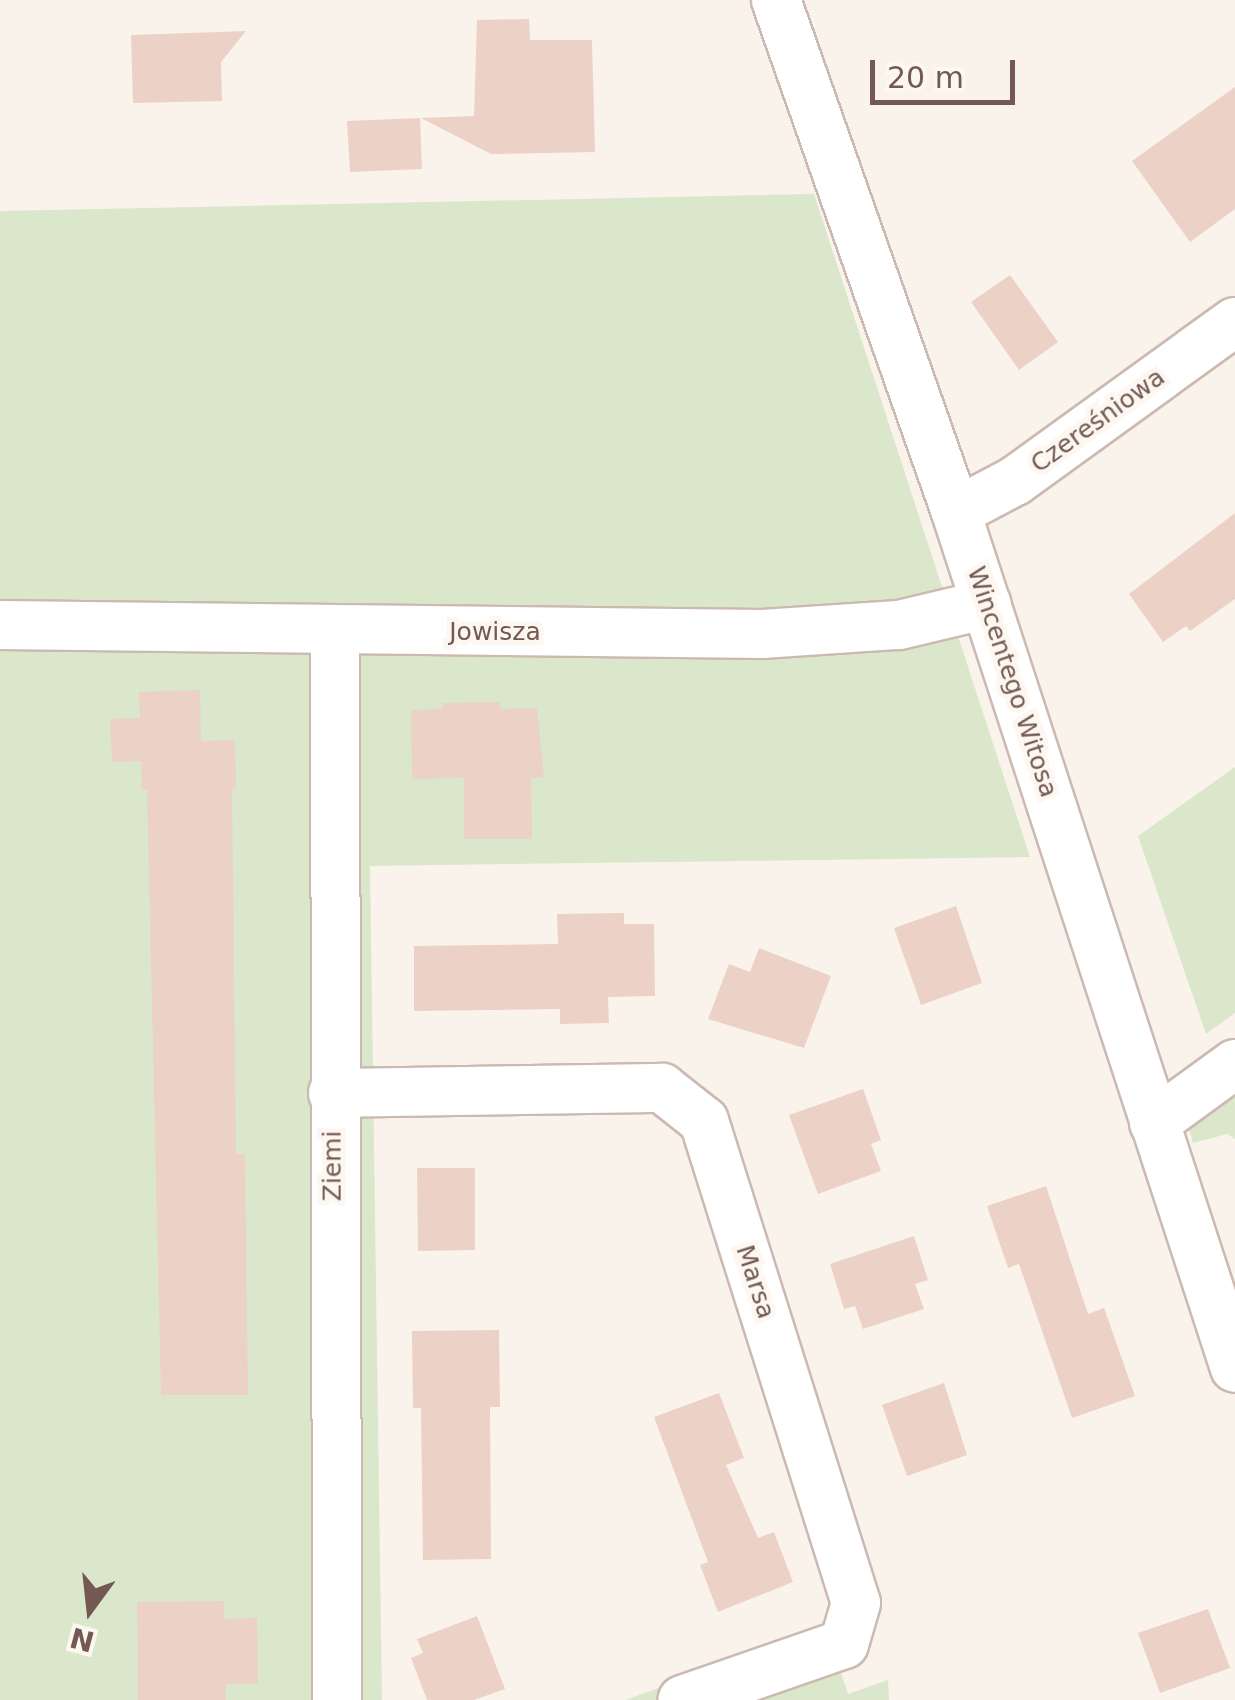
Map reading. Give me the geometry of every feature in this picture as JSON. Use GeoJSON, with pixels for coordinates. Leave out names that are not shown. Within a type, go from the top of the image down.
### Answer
{"type":"FeatureCollection","features":[{"type":"Feature","properties":{"kind":"street","name":"Wincentego Witosa"},"geometry":{"type":"LineString","coordinates":[[776,0],[987,604],[1235,1368]]}},
{"type":"Feature","properties":{"kind":"street","name":"Czereśniowa"},"geometry":{"type":"LineString","coordinates":[[956,512],[1015,481],[1235,322]]}},
{"type":"Feature","properties":{"kind":"street","name":"Jowisza"},"geometry":{"type":"LineString","coordinates":[[0,625],[762,634],[900,626],[987,604]]}},
{"type":"Feature","properties":{"kind":"street","name":"Ziemi"},"geometry":{"type":"LineString","coordinates":[[335,631],[337,1700]]}},
{"type":"Feature","properties":{"kind":"street"},"geometry":{"type":"LineString","coordinates":[[1154,1123],[1235,1064]]}},
{"type":"Feature","properties":{"kind":"street","name":"Marsa"},"geometry":{"type":"LineString","coordinates":[[333,1093],[662,1088],[704,1120],[856,1603],[844,1644],[682,1700]]}},
{"type":"Feature","properties":{"kind":"green space"},"geometry":{"type":"Polygon","coordinates":[[[814,194],[1030,857],[370,866],[382,1700],[0,1700],[0,211],[814,194]]]}},
{"type":"Feature","properties":{"kind":"green space"},"geometry":{"type":"Polygon","coordinates":[[[1235,767],[1235,1013],[1206,1034],[1138,836],[1235,767]]]}},
{"type":"Feature","properties":{"kind":"green space"},"geometry":{"type":"Polygon","coordinates":[[[1235,1086],[1235,1139],[1227,1134],[1193,1143],[1187,1120],[1235,1086]]]}},
{"type":"Feature","properties":{"kind":"green space"},"geometry":{"type":"Polygon","coordinates":[[[825,1626],[848,1694],[888,1680],[889,1700],[626,1700],[825,1626]]]}},
{"type":"Feature","properties":{"kind":"building"},"geometry":{"type":"Polygon","coordinates":[[[529,19],[530,40],[592,40],[595,152],[491,154],[421,118],[474,116],[477,20],[529,19]]]}},
{"type":"Feature","properties":{"kind":"building"},"geometry":{"type":"Polygon","coordinates":[[[246,31],[221,62],[222,101],[133,103],[131,35],[246,31]]]}},
{"type":"Feature","properties":{"kind":"building"},"geometry":{"type":"Polygon","coordinates":[[[1235,87],[1235,209],[1190,242],[1132,161],[1235,87]]]}},
{"type":"Feature","properties":{"kind":"building"},"geometry":{"type":"Polygon","coordinates":[[[420,118],[422,169],[350,172],[347,121],[420,118]]]}},
{"type":"Feature","properties":{"kind":"building"},"geometry":{"type":"Polygon","coordinates":[[[1010,275],[1058,342],[1019,370],[971,302],[1010,275]]]}},
{"type":"Feature","properties":{"kind":"building"},"geometry":{"type":"Polygon","coordinates":[[[1235,513],[1235,599],[1190,631],[1186,626],[1163,642],[1129,594],[1235,513]]]}},
{"type":"Feature","properties":{"kind":"building"},"geometry":{"type":"Polygon","coordinates":[[[200,690],[201,741],[235,740],[236,788],[232,789],[236,1154],[245,1154],[248,1395],[161,1395],[147,790],[142,790],[141,761],[112,762],[110,719],[140,718],[139,692],[200,690]]]}},
{"type":"Feature","properties":{"kind":"building"},"geometry":{"type":"Polygon","coordinates":[[[500,702],[500,709],[537,708],[544,777],[531,778],[532,839],[464,839],[464,778],[412,779],[411,710],[443,709],[443,703],[500,702]]]}},
{"type":"Feature","properties":{"kind":"building"},"geometry":{"type":"Polygon","coordinates":[[[956,906],[982,983],[921,1005],[894,928],[956,906]]]}},
{"type":"Feature","properties":{"kind":"building"},"geometry":{"type":"Polygon","coordinates":[[[624,913],[624,924],[654,924],[655,996],[608,997],[609,1023],[560,1024],[560,1009],[414,1011],[414,946],[558,944],[557,914],[624,913]]]}},
{"type":"Feature","properties":{"kind":"building"},"geometry":{"type":"Polygon","coordinates":[[[759,948],[831,976],[804,1048],[708,1019],[729,964],[750,972],[759,948]]]}},
{"type":"Feature","properties":{"kind":"building"},"geometry":{"type":"Polygon","coordinates":[[[863,1089],[881,1140],[871,1144],[881,1171],[818,1194],[789,1115],[863,1089]]]}},
{"type":"Feature","properties":{"kind":"building"},"geometry":{"type":"Polygon","coordinates":[[[417,1168],[475,1168],[475,1250],[418,1251],[417,1168]]]}},
{"type":"Feature","properties":{"kind":"building"},"geometry":{"type":"Polygon","coordinates":[[[1046,1186],[1088,1314],[1104,1308],[1135,1396],[1072,1418],[1019,1264],[1008,1268],[987,1206],[1046,1186]]]}},
{"type":"Feature","properties":{"kind":"building"},"geometry":{"type":"Polygon","coordinates":[[[914,1236],[928,1280],[915,1284],[924,1309],[863,1329],[855,1306],[844,1309],[830,1264],[914,1236]]]}},
{"type":"Feature","properties":{"kind":"building"},"geometry":{"type":"Polygon","coordinates":[[[499,1330],[500,1407],[490,1407],[491,1559],[423,1560],[421,1408],[413,1408],[412,1331],[499,1330]]]}},
{"type":"Feature","properties":{"kind":"building"},"geometry":{"type":"Polygon","coordinates":[[[944,1383],[967,1455],[907,1476],[882,1405],[944,1383]]]}},
{"type":"Feature","properties":{"kind":"building"},"geometry":{"type":"Polygon","coordinates":[[[719,1393],[744,1458],[726,1465],[758,1538],[774,1532],[793,1582],[718,1612],[700,1565],[708,1562],[654,1417],[719,1393]]]}},
{"type":"Feature","properties":{"kind":"building"},"geometry":{"type":"Polygon","coordinates":[[[224,1601],[224,1619],[257,1618],[258,1684],[226,1684],[226,1700],[138,1700],[137,1602],[224,1601]]]}},
{"type":"Feature","properties":{"kind":"building"},"geometry":{"type":"Polygon","coordinates":[[[1208,1609],[1230,1668],[1160,1693],[1138,1633],[1208,1609]]]}},
{"type":"Feature","properties":{"kind":"building"},"geometry":{"type":"Polygon","coordinates":[[[477,1616],[505,1689],[474,1700],[427,1700],[411,1658],[423,1653],[417,1639],[477,1616]]]}}]}
